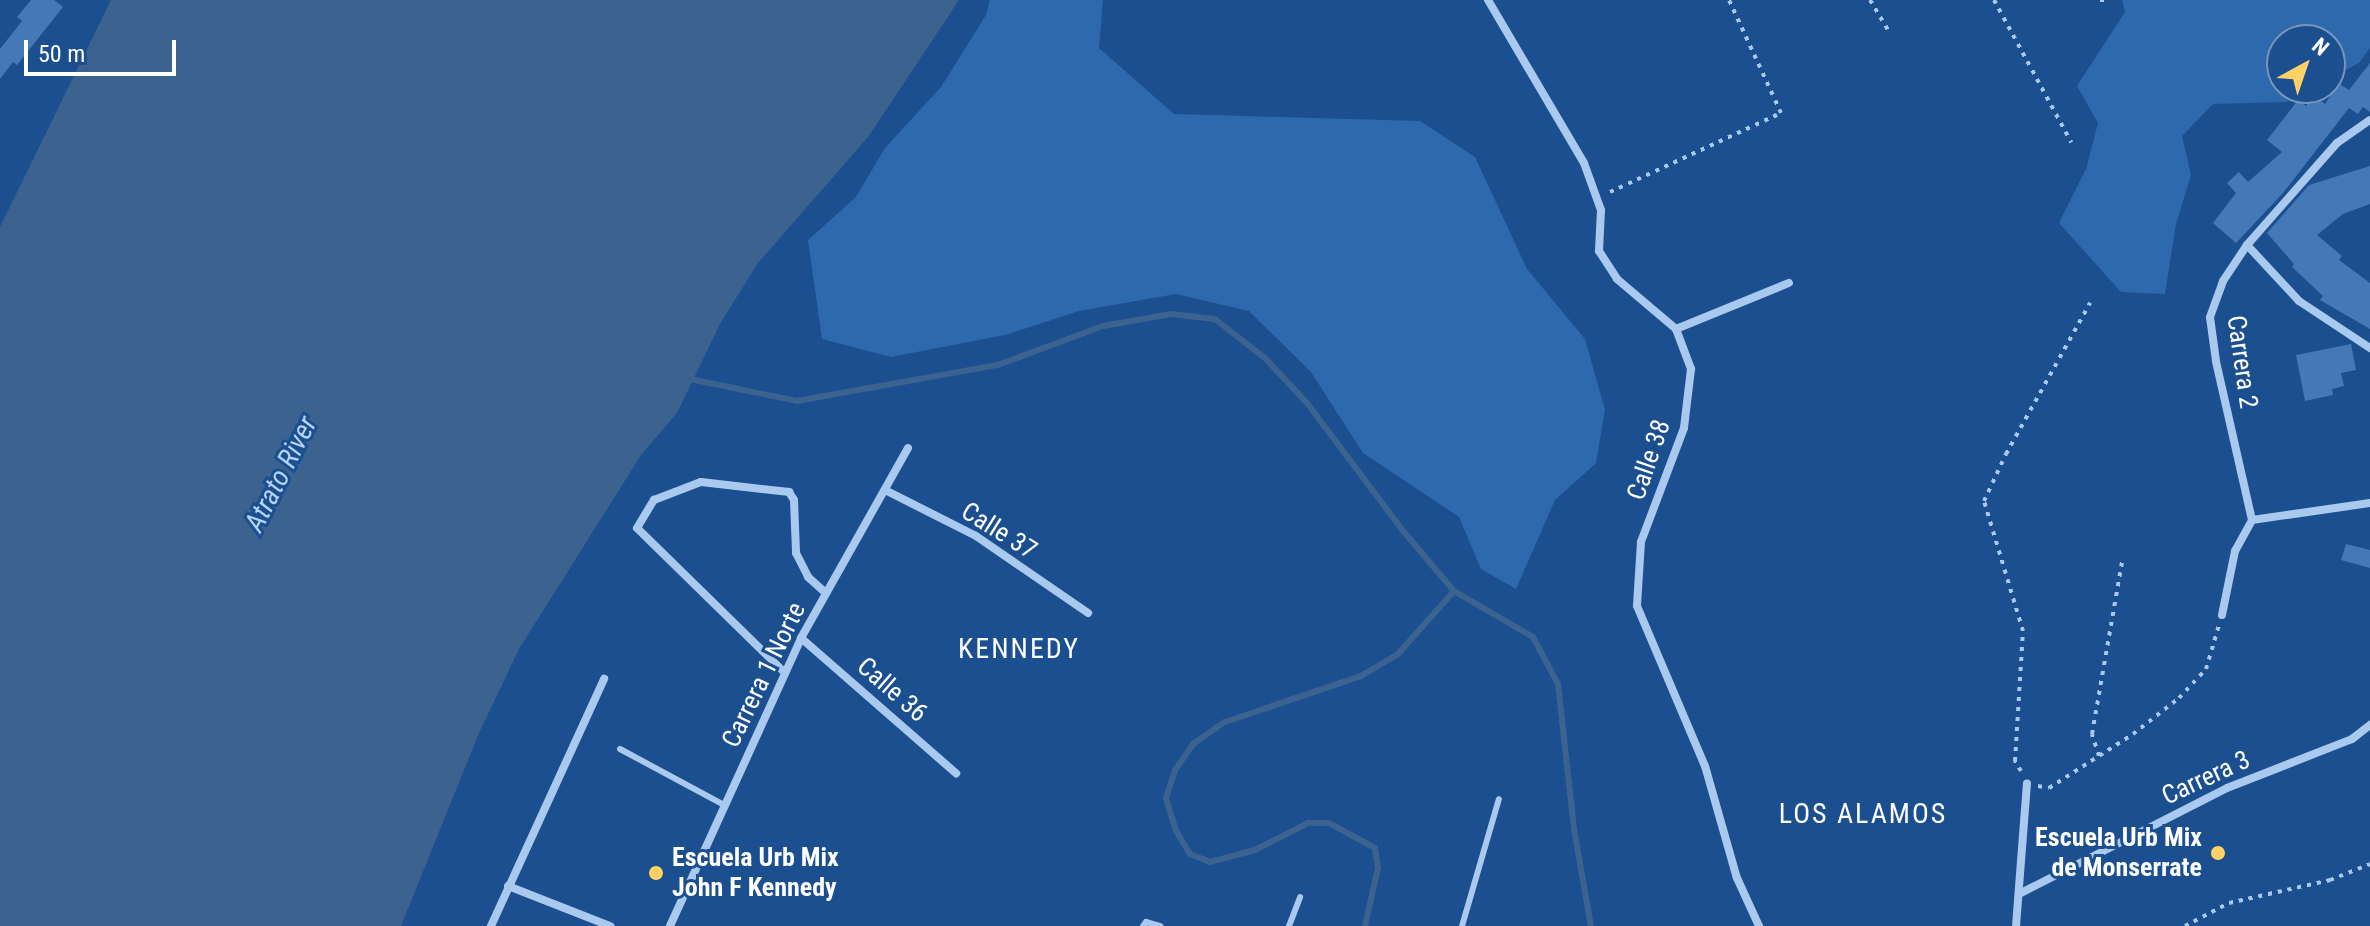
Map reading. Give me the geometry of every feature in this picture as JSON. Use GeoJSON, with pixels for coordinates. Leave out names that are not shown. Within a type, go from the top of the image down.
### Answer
{"type":"FeatureCollection","features":[{"type":"Feature","properties":{"kind":"street","name":"Calle 38"},"geometry":{"type":"LineString","coordinates":[[1488,0],[1584,163],[1601,210],[1599,251],[1617,279],[1676,329],[1691,369],[1684,428],[1641,542],[1637,606],[1705,766],[1737,878],[1759,926]]}},
{"type":"Feature","properties":{"kind":"street","name":"Carrera 2"},"geometry":{"type":"LineString","coordinates":[[2252,520],[2216,361],[2210,317],[2223,281],[2247,245],[2337,143],[2370,120]]}},
{"type":"Feature","properties":{"kind":"street"},"geometry":{"type":"LineString","coordinates":[[2247,245],[2299,301],[2370,348]]}},
{"type":"Feature","properties":{"kind":"street"},"geometry":{"type":"LineString","coordinates":[[1676,329],[1789,283]]}},
{"type":"Feature","properties":{"kind":"street","name":"Carrera 1 Norte"},"geometry":{"type":"LineString","coordinates":[[670,926],[801,638],[908,448]]}},
{"type":"Feature","properties":{"kind":"street"},"geometry":{"type":"LineString","coordinates":[[785,673],[637,528],[654,500],[701,482],[789,492],[794,500],[796,553],[808,577],[826,593]]}},
{"type":"Feature","properties":{"kind":"street","name":"Calle 37"},"geometry":{"type":"LineString","coordinates":[[885,490],[976,536],[1088,613]]}},
{"type":"Feature","properties":{"kind":"street"},"geometry":{"type":"LineString","coordinates":[[2222,615],[2235,551],[2252,520],[2370,503]]}},
{"type":"Feature","properties":{"kind":"street","name":"Calle 36"},"geometry":{"type":"LineString","coordinates":[[801,638],[956,773]]}},
{"type":"Feature","properties":{"kind":"street"},"geometry":{"type":"LineString","coordinates":[[491,926],[604,679]]}},
{"type":"Feature","properties":{"kind":"street","name":"Carrera 3"},"geometry":{"type":"LineString","coordinates":[[2019,894],[2227,788],[2352,739],[2370,725]]}},
{"type":"Feature","properties":{"kind":"street"},"geometry":{"type":"LineString","coordinates":[[2016,926],[2027,783]]}},
{"type":"Feature","properties":{"kind":"street"},"geometry":{"type":"LineString","coordinates":[[508,886],[610,926]]}},
{"type":"Feature","properties":{"kind":"lane"},"geometry":{"type":"LineString","coordinates":[[620,749],[724,805]]}},
{"type":"Feature","properties":{"kind":"lane"},"geometry":{"type":"LineString","coordinates":[[1462,926],[1499,799]]}},
{"type":"Feature","properties":{"kind":"lane"},"geometry":{"type":"LineString","coordinates":[[1289,926],[1300,897]]}},
{"type":"Feature","properties":{"kind":"lane"},"geometry":{"type":"LineString","coordinates":[[1143,926],[1146,922],[1160,926]]}},
{"type":"Feature","properties":{"kind":"path"},"geometry":{"type":"LineString","coordinates":[[1596,198],[1781,113],[1729,0]]}},
{"type":"Feature","properties":{"kind":"path"},"geometry":{"type":"LineString","coordinates":[[1870,0],[1889,32]]}},
{"type":"Feature","properties":{"kind":"path"},"geometry":{"type":"LineString","coordinates":[[1994,0],[2071,142]]}},
{"type":"Feature","properties":{"kind":"path"},"geometry":{"type":"LineString","coordinates":[[2090,303],[2006,454],[1984,501],[2023,631],[2015,761],[2027,783],[2049,788],[2099,757],[2179,698],[2206,669],[2222,615]]}},
{"type":"Feature","properties":{"kind":"path"},"geometry":{"type":"LineString","coordinates":[[2099,757],[2092,734],[2122,562]]}},
{"type":"Feature","properties":{"kind":"path"},"geometry":{"type":"LineString","coordinates":[[2185,926],[2229,903],[2330,880],[2370,864]]}},
{"type":"Feature","properties":{"kind":"shaded area"},"geometry":{"type":"Polygon","coordinates":[[[990,0],[1103,0],[1099,48],[1174,114],[1420,121],[1475,157],[1527,269],[1585,339],[1605,410],[1596,463],[1555,500],[1516,589],[1481,569],[1459,517],[1363,453],[1311,372],[1249,311],[1176,294],[1079,311],[1005,335],[891,357],[822,339],[808,240],[856,197],[885,148],[941,87],[986,15],[990,0]]]}},
{"type":"Feature","properties":{"kind":"shaded area"},"geometry":{"type":"Polygon","coordinates":[[[2122,0],[2370,0],[2370,48],[2359,63],[2346,70],[2346,24],[2266,24],[2266,103],[2213,104],[2182,136],[2191,175],[2176,224],[2165,294],[2121,292],[2059,223],[2086,169],[2098,123],[2077,86],[2125,12],[2122,0]]]}},
{"type":"Feature","properties":{"kind":"water","name":"Atrato River"},"geometry":{"type":"Polygon","coordinates":[[[111,0],[959,0],[868,137],[758,263],[721,322],[677,413],[641,455],[519,649],[479,733],[401,926],[0,926],[0,227],[111,0]]]}},
{"type":"Feature","properties":{"kind":"building"},"geometry":{"type":"Polygon","coordinates":[[[31,0],[54,0],[63,7],[17,65],[13,62],[0,79],[0,49],[22,21],[17,17],[31,0]]]}},
{"type":"Feature","properties":{"kind":"building"},"geometry":{"type":"Polygon","coordinates":[[[2370,63],[2370,112],[2363,107],[2358,114],[2349,108],[2283,193],[2236,243],[2213,223],[2236,193],[2227,183],[2239,172],[2248,182],[2282,152],[2267,140],[2295,104],[2346,104],[2346,88],[2349,90],[2370,63]]]}},
{"type":"Feature","properties":{"kind":"building"},"geometry":{"type":"Polygon","coordinates":[[[2370,166],[2370,204],[2343,214],[2317,235],[2342,256],[2339,260],[2370,283],[2370,329],[2320,300],[2323,296],[2292,267],[2294,264],[2267,233],[2309,185],[2370,166]]]}},
{"type":"Feature","properties":{"kind":"building"},"geometry":{"type":"Polygon","coordinates":[[[2351,344],[2356,370],[2341,373],[2344,386],[2332,389],[2333,395],[2305,401],[2296,355],[2351,344]]]}},
{"type":"Feature","properties":{"kind":"building"},"geometry":{"type":"Polygon","coordinates":[[[2346,544],[2370,550],[2370,568],[2341,560],[2346,544]]]}},
{"type":"Feature","properties":{"kind":"waterway"},"geometry":{"type":"LineString","coordinates":[[690,379],[797,401],[998,365],[1103,326],[1171,314],[1215,319],[1265,358],[1307,403],[1404,532],[1454,591],[1533,637],[1558,684],[1574,829],[1591,926]]}},
{"type":"Feature","properties":{"kind":"waterway"},"geometry":{"type":"LineString","coordinates":[[1365,926],[1378,868],[1375,848],[1329,823],[1308,823],[1255,850],[1210,862],[1190,854],[1176,831],[1166,798],[1175,770],[1193,744],[1225,722],[1361,676],[1398,654],[1454,591]]}},
{"type":"Feature","properties":{"kind":"place","name":"Escuela Urb Mix de Monserrate"},"geometry":{"type":"Point","coordinates":[2218,853]}},
{"type":"Feature","properties":{"kind":"place","name":"Escuela Urb Mix John F Kennedy"},"geometry":{"type":"Point","coordinates":[656,873]}},
{"type":"Feature","properties":{"kind":"district","name":"KENNEDY"},"geometry":{"type":"Point","coordinates":[1019,649]}},
{"type":"Feature","properties":{"kind":"district","name":"LOS ALAMOS"},"geometry":{"type":"Point","coordinates":[1863,814]}}]}
